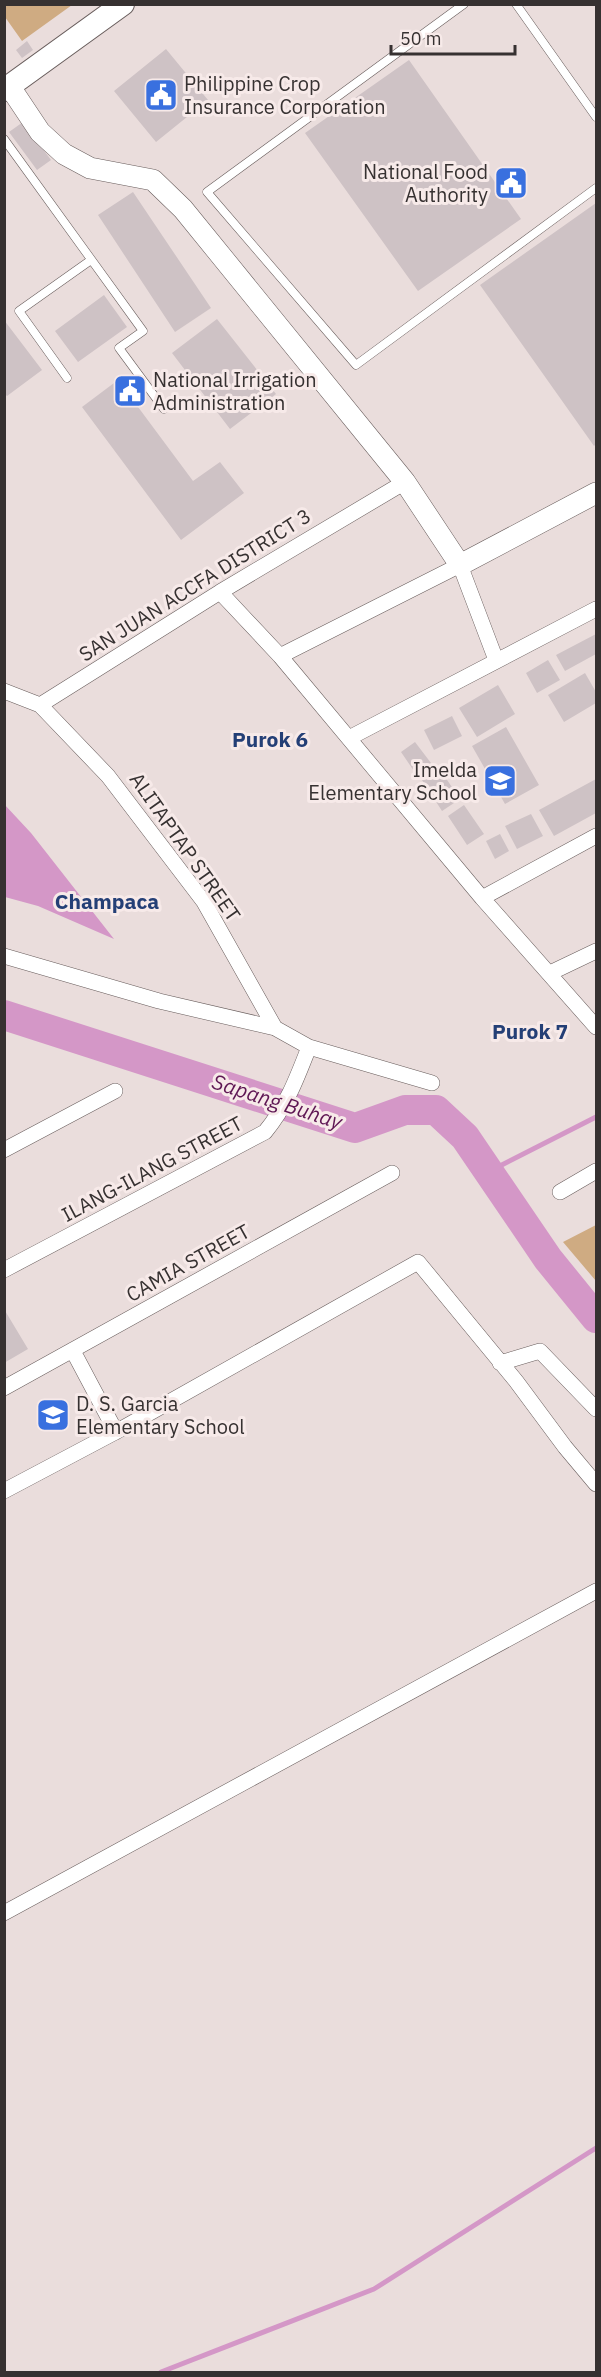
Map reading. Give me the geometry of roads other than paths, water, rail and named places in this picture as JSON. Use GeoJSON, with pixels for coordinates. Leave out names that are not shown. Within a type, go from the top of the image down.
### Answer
{"type":"FeatureCollection","features":[{"type":"Feature","properties":{"kind":"main road"},"geometry":{"type":"LineString","coordinates":[[7,89],[123,4]]}},
{"type":"Feature","properties":{"kind":"street"},"geometry":{"type":"LineString","coordinates":[[7,89],[40,132],[64,154],[90,168],[153,180],[183,209],[405,482],[460,565],[496,660]]}},
{"type":"Feature","properties":{"kind":"street","name":"SAN JUAN ACCFA DISTRICT 3"},"geometry":{"type":"LineString","coordinates":[[40,705],[220,592],[405,482]]}},
{"type":"Feature","properties":{"kind":"street"},"geometry":{"type":"LineString","coordinates":[[280,656],[597,493]]}},
{"type":"Feature","properties":{"kind":"street"},"geometry":{"type":"LineString","coordinates":[[220,592],[280,656],[482,898],[597,1027]]}},
{"type":"Feature","properties":{"kind":"street"},"geometry":{"type":"LineString","coordinates":[[350,738],[597,609]]}},
{"type":"Feature","properties":{"kind":"street"},"geometry":{"type":"LineString","coordinates":[[4,691],[40,705]]}},
{"type":"Feature","properties":{"kind":"street","name":"ALITAPTAP STREET"},"geometry":{"type":"LineString","coordinates":[[40,705],[108,776],[204,902],[275,1028]]}},
{"type":"Feature","properties":{"kind":"street"},"geometry":{"type":"LineString","coordinates":[[482,898],[597,836]]}},
{"type":"Feature","properties":{"kind":"street"},"geometry":{"type":"LineString","coordinates":[[550,974],[597,951]]}},
{"type":"Feature","properties":{"kind":"street"},"geometry":{"type":"LineString","coordinates":[[4,956],[159,1001],[275,1028],[309,1047],[432,1083]]}},
{"type":"Feature","properties":{"kind":"street","name":"ILANG-ILANG STREET"},"geometry":{"type":"LineString","coordinates":[[4,1270],[265,1132],[275,1120],[295,1083],[309,1047]]}},
{"type":"Feature","properties":{"kind":"street"},"geometry":{"type":"LineString","coordinates":[[4,1150],[115,1091]]}},
{"type":"Feature","properties":{"kind":"street"},"geometry":{"type":"LineString","coordinates":[[560,1192],[597,1171]]}},
{"type":"Feature","properties":{"kind":"street","name":"CAMIA STREET"},"geometry":{"type":"LineString","coordinates":[[4,1388],[392,1173]]}},
{"type":"Feature","properties":{"kind":"street"},"geometry":{"type":"LineString","coordinates":[[4,1491],[116,1432],[418,1262],[597,1485]]}},
{"type":"Feature","properties":{"kind":"street"},"geometry":{"type":"LineString","coordinates":[[73,1351],[116,1432]]}},
{"type":"Feature","properties":{"kind":"street"},"geometry":{"type":"LineString","coordinates":[[500,1363],[540,1351],[597,1409]]}},
{"type":"Feature","properties":{"kind":"street"},"geometry":{"type":"LineString","coordinates":[[4,1913],[597,1591]]}},
{"type":"Feature","properties":{"kind":"lane"},"geometry":{"type":"LineString","coordinates":[[464,4],[207,192],[356,365],[597,188]]}},
{"type":"Feature","properties":{"kind":"lane"},"geometry":{"type":"LineString","coordinates":[[516,4],[597,117]]}},
{"type":"Feature","properties":{"kind":"lane"},"geometry":{"type":"LineString","coordinates":[[4,139],[143,331],[119,348],[164,409]]}},
{"type":"Feature","properties":{"kind":"lane"},"geometry":{"type":"LineString","coordinates":[[67,378],[19,311],[91,260]]}},
{"type":"Feature","properties":{"kind":"waterway","name":"Sapang Buhay"},"geometry":{"type":"LineString","coordinates":[[4,1015],[355,1128],[405,1110],[436,1110],[465,1137],[548,1259],[596,1318]]}},
{"type":"Feature","properties":{"kind":"waterway"},"geometry":{"type":"LineString","coordinates":[[488,1172],[596,1117]]}},
{"type":"Feature","properties":{"kind":"waterway"},"geometry":{"type":"LineString","coordinates":[[161,2372],[374,2289],[596,2148]]}},
{"type":"Feature","properties":{"kind":"place","name":"Philippine Crop Insurance Corporation"},"geometry":{"type":"Point","coordinates":[161,95]}},
{"type":"Feature","properties":{"kind":"place","name":"National Food Authority"},"geometry":{"type":"Point","coordinates":[511,183]}},
{"type":"Feature","properties":{"kind":"place","name":"National Irrigation Administration"},"geometry":{"type":"Point","coordinates":[130,391]}},
{"type":"Feature","properties":{"kind":"place","name":"Imelda Elementary School"},"geometry":{"type":"Point","coordinates":[500,781]}},
{"type":"Feature","properties":{"kind":"place","name":"D. S. Garcia Elementary School"},"geometry":{"type":"Point","coordinates":[53,1415]}},
{"type":"Feature","properties":{"kind":"district","name":"Purok 6"},"geometry":{"type":"Point","coordinates":[270,740]}},
{"type":"Feature","properties":{"kind":"district","name":"Champaca"},"geometry":{"type":"Point","coordinates":[107,902]}},
{"type":"Feature","properties":{"kind":"district","name":"Purok 7"},"geometry":{"type":"Point","coordinates":[530,1032]}}]}
